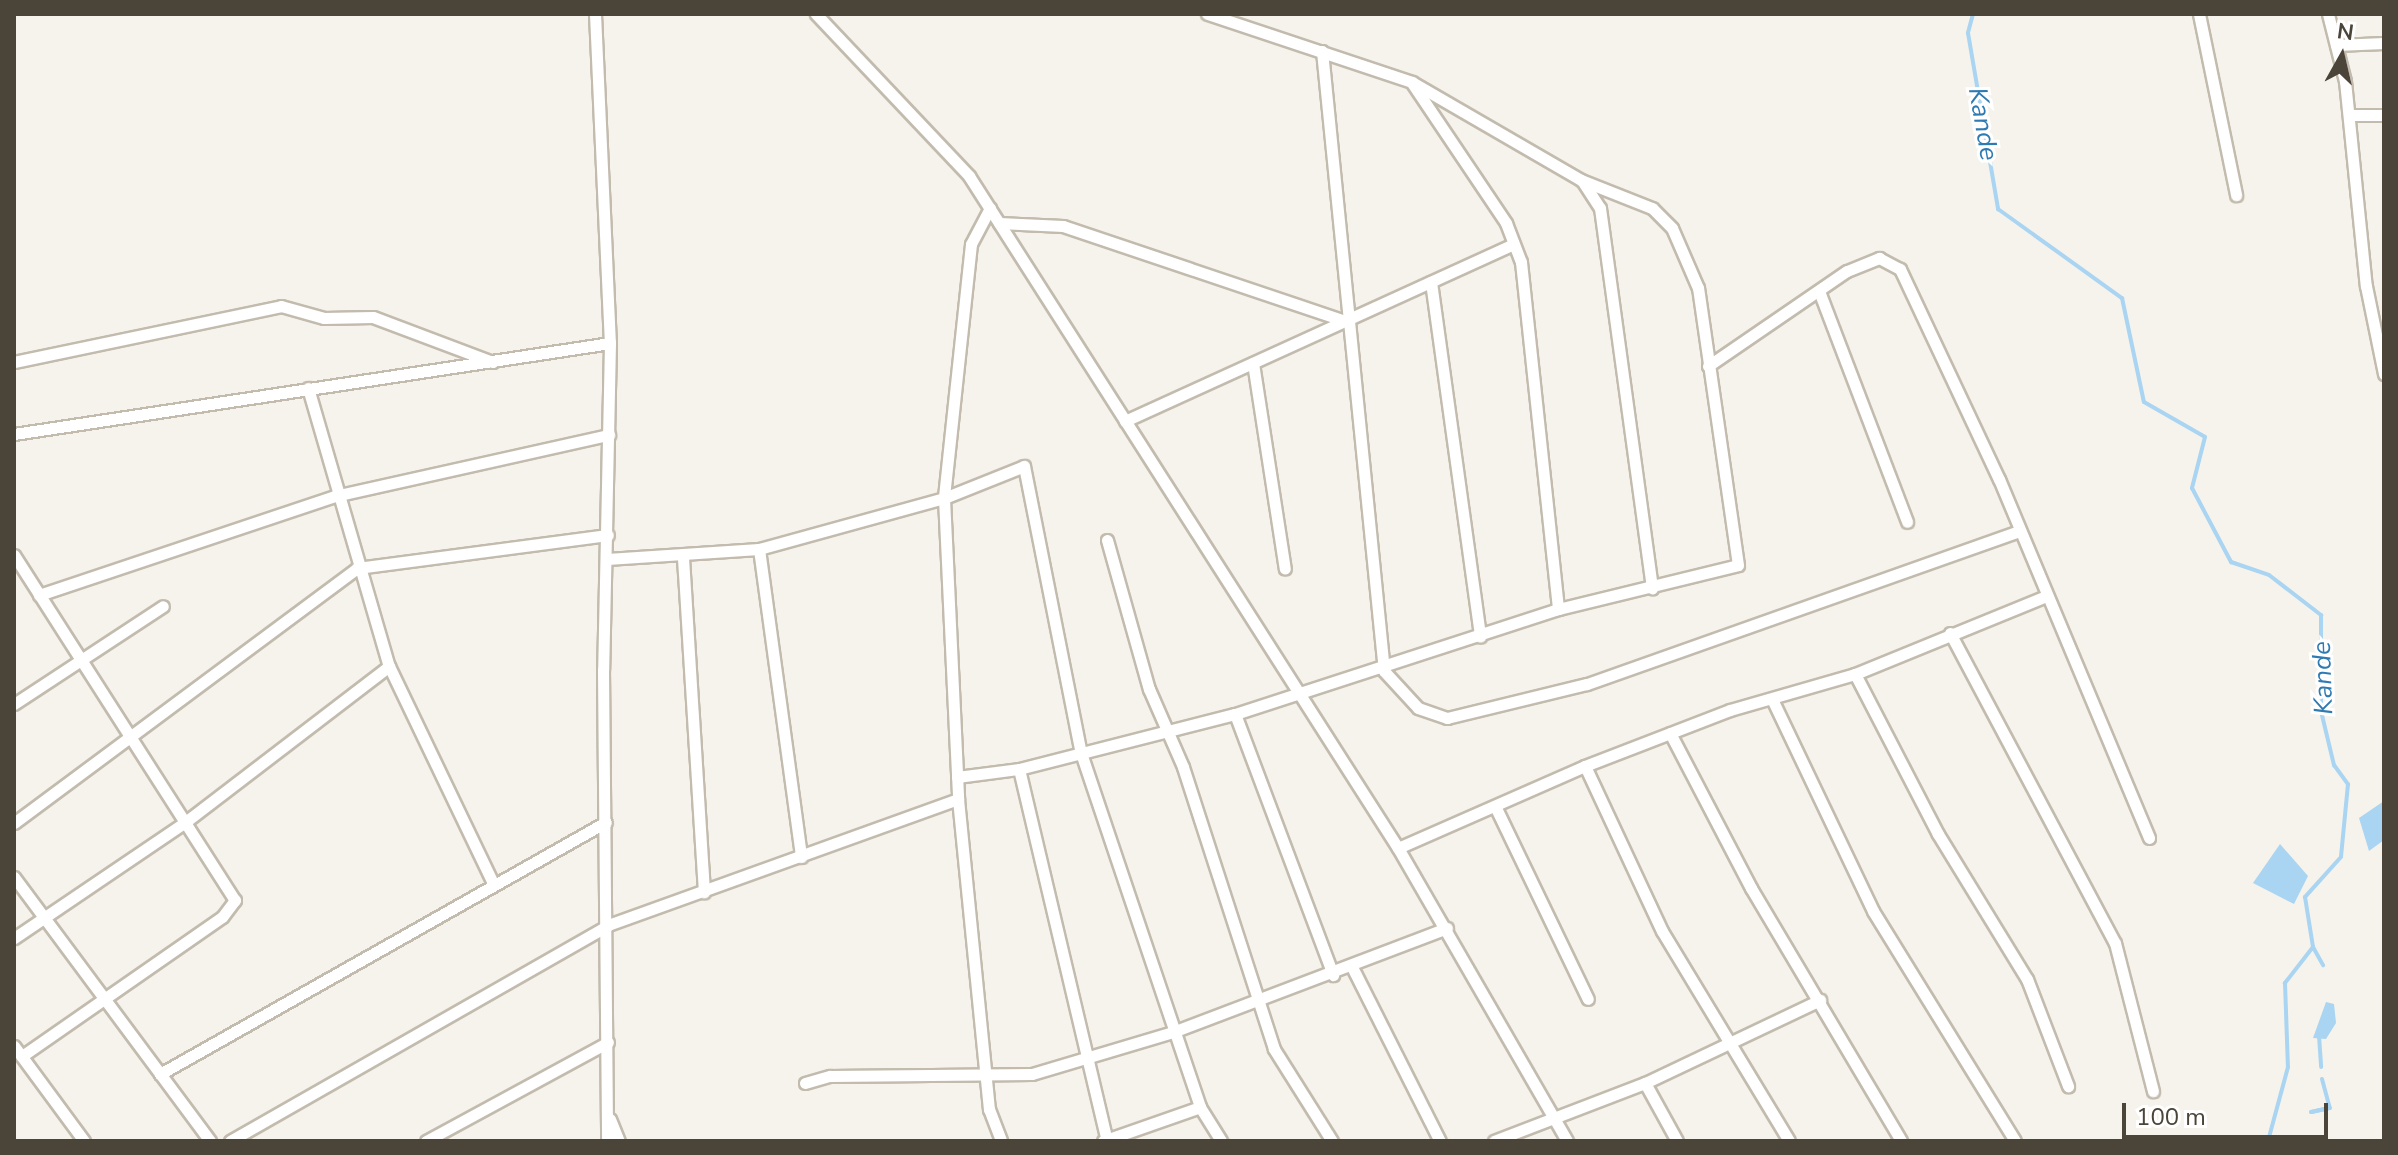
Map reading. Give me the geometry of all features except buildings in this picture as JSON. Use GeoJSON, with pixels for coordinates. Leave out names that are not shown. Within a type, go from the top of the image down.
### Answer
{"type":"FeatureCollection","features":[{"type":"Feature","properties":{"kind":"street"},"geometry":{"type":"LineString","coordinates":[[595,14],[610,343],[607,1141]]}},
{"type":"Feature","properties":{"kind":"street"},"geometry":{"type":"LineString","coordinates":[[816,14],[969,176],[1398,848],[1447,928],[1567,1141]]}},
{"type":"Feature","properties":{"kind":"street"},"geometry":{"type":"LineString","coordinates":[[957,777],[1019,769],[1299,697],[1384,671],[1558,609],[1738,565],[1698,288],[1672,228],[1652,208],[1581,180],[1412,82],[1207,14]]}},
{"type":"Feature","properties":{"kind":"street"},"geometry":{"type":"LineString","coordinates":[[2199,14],[2236,195]]}},
{"type":"Feature","properties":{"kind":"street"},"geometry":{"type":"LineString","coordinates":[[2328,14],[2349,115],[2366,286],[2384,374]]}},
{"type":"Feature","properties":{"kind":"street"},"geometry":{"type":"LineString","coordinates":[[2336,45],[2384,43]]}},
{"type":"Feature","properties":{"kind":"street"},"geometry":{"type":"LineString","coordinates":[[1322,51],[1346,321],[1384,671],[1433,715],[1496,708],[1672,658],[2017,532]]}},
{"type":"Feature","properties":{"kind":"street"},"geometry":{"type":"LineString","coordinates":[[1412,82],[1514,244],[1558,609]]}},
{"type":"Feature","properties":{"kind":"street"},"geometry":{"type":"LineString","coordinates":[[2349,115],[2384,115]]}},
{"type":"Feature","properties":{"kind":"street"},"geometry":{"type":"LineString","coordinates":[[1581,180],[1600,208],[1652,588]]}},
{"type":"Feature","properties":{"kind":"street"},"geometry":{"type":"LineString","coordinates":[[990,208],[971,244],[944,498],[958,799],[986,1077],[1001,1141]]}},
{"type":"Feature","properties":{"kind":"street"},"geometry":{"type":"LineString","coordinates":[[999,223],[1063,226],[1346,321]]}},
{"type":"Feature","properties":{"kind":"street"},"geometry":{"type":"LineString","coordinates":[[1125,421],[1514,244]]}},
{"type":"Feature","properties":{"kind":"street"},"geometry":{"type":"LineString","coordinates":[[1708,366],[1819,291],[1879,258],[1900,269],[2046,596],[2149,838]]}},
{"type":"Feature","properties":{"kind":"street"},"geometry":{"type":"LineString","coordinates":[[1431,282],[1480,637]]}},
{"type":"Feature","properties":{"kind":"street"},"geometry":{"type":"LineString","coordinates":[[1819,291],[1907,522]]}},
{"type":"Feature","properties":{"kind":"street"},"geometry":{"type":"LineString","coordinates":[[14,362],[281,306],[324,318],[373,317],[496,363]]}},
{"type":"Feature","properties":{"kind":"street"},"geometry":{"type":"LineString","coordinates":[[14,434],[308,388],[496,363],[610,343]]}},
{"type":"Feature","properties":{"kind":"street"},"geometry":{"type":"LineString","coordinates":[[1253,363],[1285,569]]}},
{"type":"Feature","properties":{"kind":"street"},"geometry":{"type":"LineString","coordinates":[[308,388],[335,496],[389,666],[492,881]]}},
{"type":"Feature","properties":{"kind":"street"},"geometry":{"type":"LineString","coordinates":[[39,595],[335,496],[609,435]]}},
{"type":"Feature","properties":{"kind":"street"},"geometry":{"type":"LineString","coordinates":[[607,559],[683,558],[759,549],[944,498],[1019,465],[1028,471],[1047,610],[1081,753],[1200,1107],[1221,1141]]}},
{"type":"Feature","properties":{"kind":"street"},"geometry":{"type":"LineString","coordinates":[[14,823],[357,568],[608,535]]}},
{"type":"Feature","properties":{"kind":"street"},"geometry":{"type":"LineString","coordinates":[[1107,540],[1274,1049],[1332,1141]]}},
{"type":"Feature","properties":{"kind":"street"},"geometry":{"type":"LineString","coordinates":[[759,549],[801,857]]}},
{"type":"Feature","properties":{"kind":"street"},"geometry":{"type":"LineString","coordinates":[[14,555],[184,823],[223,878],[234,907],[104,1004],[22,1056]]}},
{"type":"Feature","properties":{"kind":"street"},"geometry":{"type":"LineString","coordinates":[[683,558],[704,892]]}},
{"type":"Feature","properties":{"kind":"street"},"geometry":{"type":"LineString","coordinates":[[1398,848],[1585,766],[1670,733],[1855,674],[2046,596]]}},
{"type":"Feature","properties":{"kind":"street"},"geometry":{"type":"LineString","coordinates":[[14,704],[79,656],[163,606]]}},
{"type":"Feature","properties":{"kind":"street"},"geometry":{"type":"LineString","coordinates":[[1950,633],[2115,943],[2153,1091]]}},
{"type":"Feature","properties":{"kind":"street"},"geometry":{"type":"LineString","coordinates":[[14,938],[184,823],[389,666]]}},
{"type":"Feature","properties":{"kind":"street"},"geometry":{"type":"LineString","coordinates":[[1855,674],[1938,834],[2027,979],[2068,1086]]}},
{"type":"Feature","properties":{"kind":"street"},"geometry":{"type":"LineString","coordinates":[[1772,699],[1866,899],[2015,1141]]}},
{"type":"Feature","properties":{"kind":"street"},"geometry":{"type":"LineString","coordinates":[[1235,714],[1333,975]]}},
{"type":"Feature","properties":{"kind":"street"},"geometry":{"type":"LineString","coordinates":[[1670,733],[1901,1141]]}},
{"type":"Feature","properties":{"kind":"street"},"geometry":{"type":"LineString","coordinates":[[1585,766],[1662,931],[1789,1141]]}},
{"type":"Feature","properties":{"kind":"street"},"geometry":{"type":"LineString","coordinates":[[1019,769],[1106,1141],[1200,1107]]}},
{"type":"Feature","properties":{"kind":"street"},"geometry":{"type":"LineString","coordinates":[[230,1141],[608,925],[958,799]]}},
{"type":"Feature","properties":{"kind":"street"},"geometry":{"type":"LineString","coordinates":[[1495,806],[1588,999]]}},
{"type":"Feature","properties":{"kind":"street"},"geometry":{"type":"LineString","coordinates":[[160,1074],[492,881],[606,822]]}},
{"type":"Feature","properties":{"kind":"street"},"geometry":{"type":"LineString","coordinates":[[14,877],[104,1004],[210,1141]]}},
{"type":"Feature","properties":{"kind":"street"},"geometry":{"type":"LineString","coordinates":[[805,1083],[830,1076],[986,1077],[1087,1059],[1353,969],[1447,928]]}},
{"type":"Feature","properties":{"kind":"street"},"geometry":{"type":"LineString","coordinates":[[1353,969],[1440,1141]]}},
{"type":"Feature","properties":{"kind":"street"},"geometry":{"type":"LineString","coordinates":[[1494,1141],[1645,1083],[1733,1044],[1820,1000]]}},
{"type":"Feature","properties":{"kind":"street"},"geometry":{"type":"LineString","coordinates":[[426,1141],[608,1042]]}},
{"type":"Feature","properties":{"kind":"street"},"geometry":{"type":"LineString","coordinates":[[14,1046],[84,1141]]}},
{"type":"Feature","properties":{"kind":"street"},"geometry":{"type":"LineString","coordinates":[[1645,1083],[1677,1141]]}},
{"type":"Feature","properties":{"kind":"street"},"geometry":{"type":"LineString","coordinates":[[608,1115],[619,1141]]}},
{"type":"Feature","properties":{"kind":"water"},"geometry":{"type":"Polygon","coordinates":[[[2384,801],[2384,840],[2369,851],[2359,818],[2384,801]]]}},
{"type":"Feature","properties":{"kind":"water"},"geometry":{"type":"Polygon","coordinates":[[[2280,844],[2308,876],[2294,904],[2253,883],[2280,844]]]}},
{"type":"Feature","properties":{"kind":"water"},"geometry":{"type":"Polygon","coordinates":[[[2326,1002],[2334,1004],[2336,1023],[2326,1039],[2313,1038],[2326,1002]]]}},
{"type":"Feature","properties":{"kind":"waterway","name":"Kande"},"geometry":{"type":"LineString","coordinates":[[1973,14],[1968,33],[1998,209],[2122,298],[2144,402],[2205,437],[2192,488],[2231,562],[2269,575],[2321,615],[2321,711],[2334,765],[2348,784],[2341,857],[2305,897],[2313,947],[2285,983],[2288,1067],[2268,1141]]}},
{"type":"Feature","properties":{"kind":"waterway"},"geometry":{"type":"LineString","coordinates":[[2313,947],[2323,965]]}},
{"type":"Feature","properties":{"kind":"waterway"},"geometry":{"type":"LineString","coordinates":[[2319,1036],[2321,1067]]}},
{"type":"Feature","properties":{"kind":"waterway"},"geometry":{"type":"LineString","coordinates":[[2322,1079],[2330,1108],[2311,1112],[2329,1108]]}}]}
